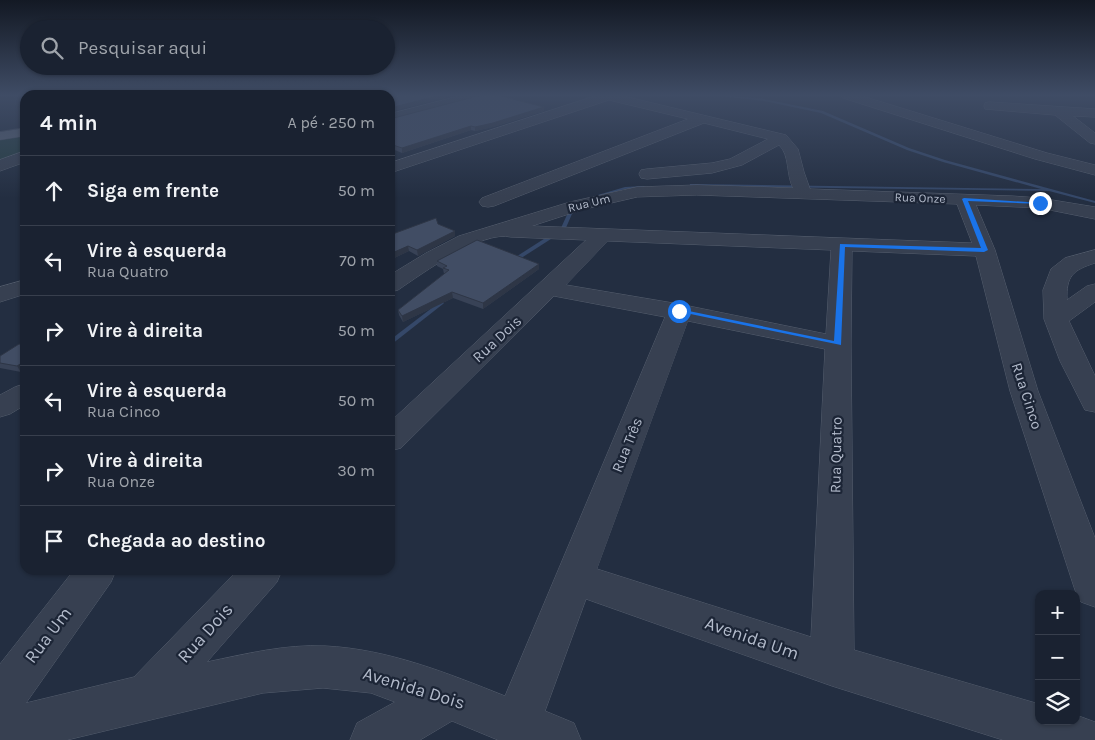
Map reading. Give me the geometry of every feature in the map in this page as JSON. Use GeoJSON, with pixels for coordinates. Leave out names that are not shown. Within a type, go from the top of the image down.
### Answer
{"type":"FeatureCollection","features":[{"type":"Feature","properties":{"kind":"main road"},"geometry":{"type":"LineString","coordinates":[[0,136],[20,133]]}},
{"type":"Feature","properties":{"kind":"street"},"geometry":{"type":"LineString","coordinates":[[395,166],[504,130]]}},
{"type":"Feature","properties":{"kind":"street"},"geometry":{"type":"LineString","coordinates":[[488,202],[673,130]]}},
{"type":"Feature","properties":{"kind":"street"},"geometry":{"type":"LineString","coordinates":[[747,130],[780,138],[792,149],[794,170],[801,189]]}},
{"type":"Feature","properties":{"kind":"street"},"geometry":{"type":"LineString","coordinates":[[955,130],[1041,156],[1095,170]]}},
{"type":"Feature","properties":{"kind":"street"},"geometry":{"type":"LineString","coordinates":[[1082,130],[1095,140]]}},
{"type":"Feature","properties":{"kind":"street"},"geometry":{"type":"LineString","coordinates":[[647,174],[712,168],[736,162],[780,138]]}},
{"type":"Feature","properties":{"kind":"street"},"geometry":{"type":"LineString","coordinates":[[0,166],[20,158]]}},
{"type":"Feature","properties":{"kind":"street","name":"Rua Onze"},"geometry":{"type":"LineString","coordinates":[[801,189],[1040,203],[1095,212]]}},
{"type":"Feature","properties":{"kind":"street","name":"Rua Um"},"geometry":{"type":"LineString","coordinates":[[395,282],[434,257],[466,240],[571,207],[637,192],[801,189]]}},
{"type":"Feature","properties":{"kind":"street","name":"Rua Cinco"},"geometry":{"type":"LineString","coordinates":[[964,199],[984,250],[1024,392],[1095,590]]}},
{"type":"Feature","properties":{"kind":"street"},"geometry":{"type":"LineString","coordinates":[[495,230],[602,236],[780,241],[984,250]]}},
{"type":"Feature","properties":{"kind":"street","name":"Rua Dois"},"geometry":{"type":"LineString","coordinates":[[395,435],[422,407],[551,289],[602,236]]}},
{"type":"Feature","properties":{"kind":"street","name":"Rua Quatro"},"geometry":{"type":"LineString","coordinates":[[832,665],[838,344],[842,245]]}},
{"type":"Feature","properties":{"kind":"street"},"geometry":{"type":"LineString","coordinates":[[1095,256],[1073,263],[1059,274],[1055,290],[1056,319],[1073,361],[1095,402]]}},
{"type":"Feature","properties":{"kind":"street"},"geometry":{"type":"LineString","coordinates":[[0,295],[20,289]]}},
{"type":"Feature","properties":{"kind":"street"},"geometry":{"type":"LineString","coordinates":[[551,289],[679,311],[838,344]]}},
{"type":"Feature","properties":{"kind":"street"},"geometry":{"type":"LineString","coordinates":[[1056,319],[1095,291]]}},
{"type":"Feature","properties":{"kind":"street","name":"Rua Três"},"geometry":{"type":"LineString","coordinates":[[574,578],[679,311]]}},
{"type":"Feature","properties":{"kind":"street"},"geometry":{"type":"LineString","coordinates":[[0,407],[20,396]]}},
{"type":"Feature","properties":{"kind":"street","name":"Rua Um"},"geometry":{"type":"LineString","coordinates":[[0,700],[93,575]]}},
{"type":"Feature","properties":{"kind":"street","name":"Rua Dois"},"geometry":{"type":"LineString","coordinates":[[147,697],[258,575]]}},
{"type":"Feature","properties":{"kind":"street"},"geometry":{"type":"LineString","coordinates":[[517,723],[574,578]]}},
{"type":"Feature","properties":{"kind":"street","name":"Avenida Um"},"geometry":{"type":"LineString","coordinates":[[574,578],[832,665],[1080,740]]}},
{"type":"Feature","properties":{"kind":"street","name":"Avenida Dois"},"geometry":{"type":"LineString","coordinates":[[0,734],[147,697],[263,672],[323,668],[371,672],[450,697],[557,740]]}},
{"type":"Feature","properties":{"kind":"street"},"geometry":{"type":"LineString","coordinates":[[374,740],[450,697]]}},
{"type":"Feature","properties":{"kind":"green space"},"geometry":{"type":"Polygon","coordinates":[[[20,137],[20,154],[0,163],[0,140],[20,137]]]}},
{"type":"Feature","properties":{"kind":"building"},"geometry":{"type":"Polygon","coordinates":[[[395,130],[460,130],[402,148],[395,146],[395,130]]]}},
{"type":"Feature","properties":{"kind":"building"},"geometry":{"type":"Polygon","coordinates":[[[436,218],[438,224],[455,231],[417,250],[408,246],[395,252],[395,233],[436,218]]]}},
{"type":"Feature","properties":{"kind":"building"},"geometry":{"type":"Polygon","coordinates":[[[477,240],[539,264],[483,303],[452,292],[402,316],[398,310],[449,270],[443,268],[447,266],[437,261],[477,240]]]}},
{"type":"Feature","properties":{"kind":"building"},"geometry":{"type":"Polygon","coordinates":[[[20,344],[20,364],[17,366],[0,363],[0,356],[20,344]]]}},
{"type":"Feature","properties":{"kind":"waterway"},"geometry":{"type":"LineString","coordinates":[[863,130],[908,149],[944,161],[1095,202]]}},
{"type":"Feature","properties":{"kind":"waterway"},"geometry":{"type":"LineString","coordinates":[[692,185],[1048,190]]}},
{"type":"Feature","properties":{"kind":"waterway"},"geometry":{"type":"LineString","coordinates":[[593,197],[625,188],[644,187]]}},
{"type":"Feature","properties":{"kind":"waterway"},"geometry":{"type":"LineString","coordinates":[[513,261],[563,229],[573,207]]}},
{"type":"Feature","properties":{"kind":"waterway"},"geometry":{"type":"LineString","coordinates":[[395,339],[441,303]]}},
{"type":"Feature","properties":{"kind":"route"},"geometry":{"type":"LineString","coordinates":[[679,311],[838,344],[842,245],[984,250],[964,199],[1040,203]]}}]}
